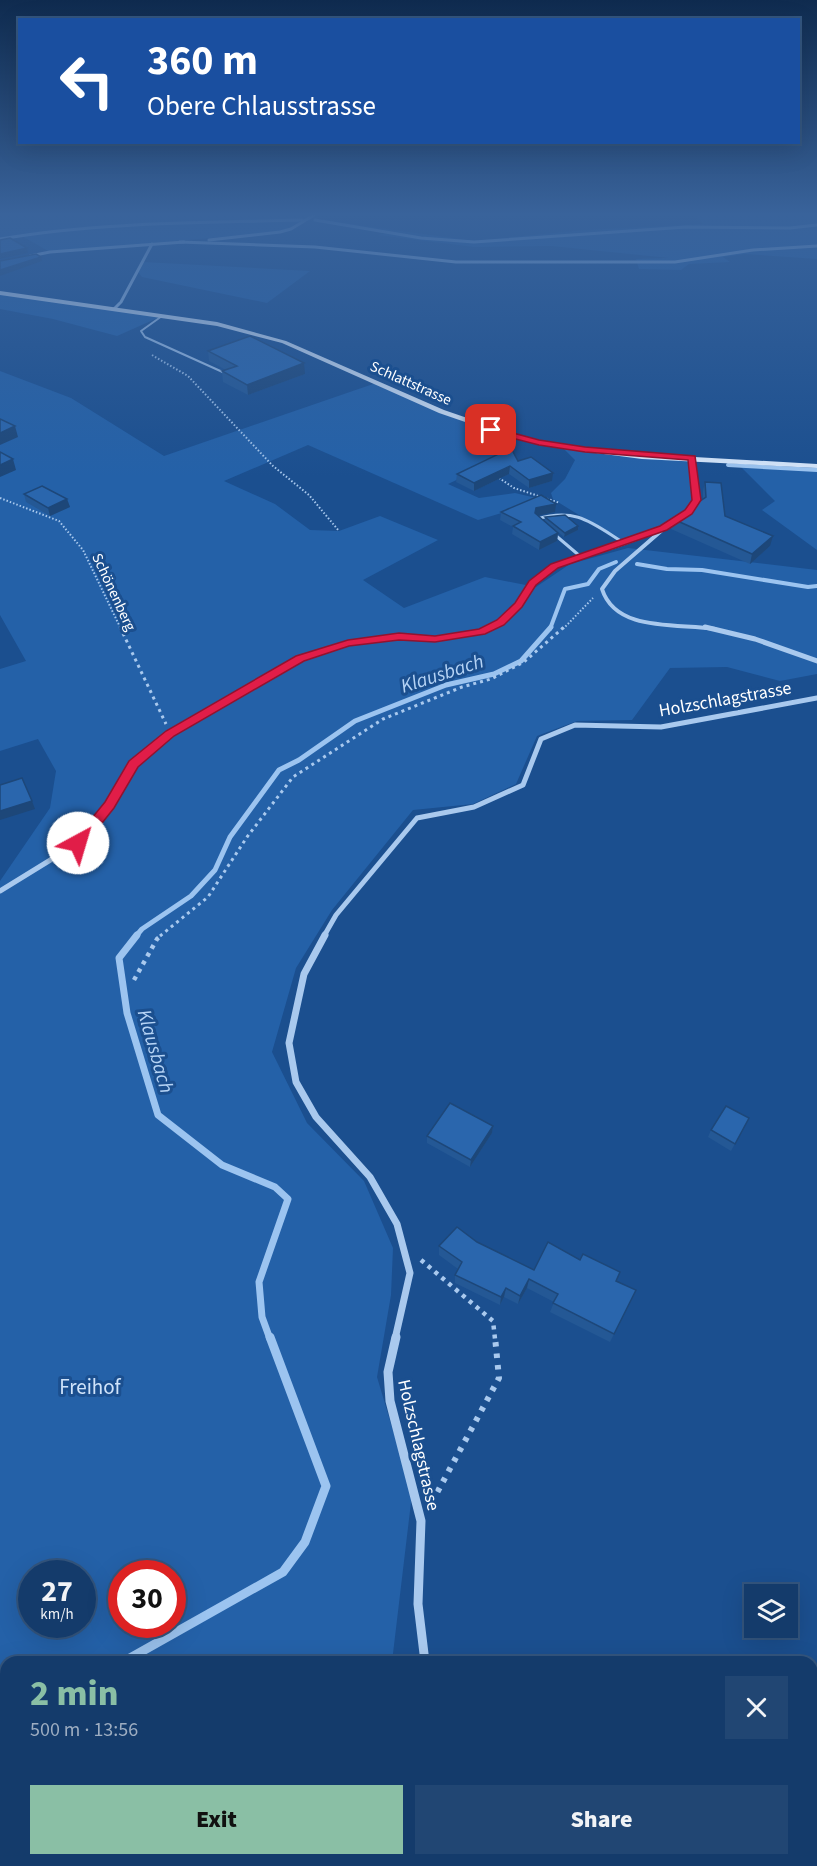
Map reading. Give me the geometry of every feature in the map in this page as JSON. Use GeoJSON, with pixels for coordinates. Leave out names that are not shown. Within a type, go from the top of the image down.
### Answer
{"type":"FeatureCollection","features":[{"type":"Feature","properties":{"kind":"street","name":"Schlattstrasse"},"geometry":{"type":"LineString","coordinates":[[65,302],[237,328],[284,342],[443,413],[500,432],[585,450],[817,466]]}},
{"type":"Feature","properties":{"kind":"street"},"geometry":{"type":"LineString","coordinates":[[114,309],[121,302]]}},
{"type":"Feature","properties":{"kind":"street"},"geometry":{"type":"LineString","coordinates":[[602,589],[615,571],[663,528],[688,512],[697,500],[692,458]]}},
{"type":"Feature","properties":{"kind":"street"},"geometry":{"type":"LineString","coordinates":[[0,891],[78,843],[110,805],[134,764],[170,733],[300,659],[348,643],[399,637],[435,639],[482,632],[500,623],[519,605],[532,583],[554,566],[663,528]]}},
{"type":"Feature","properties":{"kind":"street","name":"Holzschlagstrasse"},"geometry":{"type":"LineString","coordinates":[[602,589],[606,602],[619,614],[654,624],[716,629],[771,644],[817,661]]}},
{"type":"Feature","properties":{"kind":"street","name":"Holzschlagstrasse"},"geometry":{"type":"LineString","coordinates":[[424,1656],[418,1604],[421,1521],[390,1401],[388,1372],[410,1273],[397,1224],[370,1177],[316,1117],[296,1082],[289,1043],[304,974],[336,915],[417,818],[474,807],[523,785],[541,739],[575,725],[661,727],[817,698]]}},
{"type":"Feature","properties":{"kind":"lane"},"geometry":{"type":"LineString","coordinates":[[162,316],[141,331],[145,337],[227,374]]}},
{"type":"Feature","properties":{"kind":"lane"},"geometry":{"type":"LineString","coordinates":[[581,557],[537,519],[554,513],[569,512],[624,543]]}},
{"type":"Feature","properties":{"kind":"path"},"geometry":{"type":"LineString","coordinates":[[146,352],[188,376],[273,466],[309,495],[339,531]]}},
{"type":"Feature","properties":{"kind":"path"},"geometry":{"type":"LineString","coordinates":[[490,471],[514,488],[553,499],[580,517]]}},
{"type":"Feature","properties":{"kind":"path","name":"Schönenberg"},"geometry":{"type":"LineString","coordinates":[[0,498],[59,521],[83,550],[170,733]]}},
{"type":"Feature","properties":{"kind":"path"},"geometry":{"type":"LineString","coordinates":[[134,980],[157,939],[208,897],[247,837],[293,777],[383,719],[462,687],[491,679],[524,662],[553,639],[602,589]]}},
{"type":"Feature","properties":{"kind":"path"},"geometry":{"type":"LineString","coordinates":[[403,1245],[493,1321],[499,1378],[421,1521]]}},
{"type":"Feature","properties":{"kind":"green space"},"geometry":{"type":"Polygon","coordinates":[[[0,302],[64,302],[162,316],[117,336],[53,319],[0,309],[0,302]]]}},
{"type":"Feature","properties":{"kind":"green space","name":"Freihof"},"geometry":{"type":"Polygon","coordinates":[[[0,371],[71,398],[164,456],[376,383],[443,413],[517,437],[484,467],[448,484],[479,498],[515,493],[545,500],[478,520],[308,445],[224,481],[275,504],[310,530],[339,531],[380,516],[438,540],[363,580],[404,608],[485,577],[536,587],[570,564],[628,548],[817,570],[817,674],[780,681],[727,667],[670,668],[632,720],[577,721],[537,736],[516,784],[473,804],[413,810],[332,910],[296,968],[272,1052],[307,1123],[364,1181],[393,1248],[391,1295],[377,1377],[412,1494],[393,1656],[0,1656],[0,881],[50,808],[56,771],[38,739],[0,751],[0,669],[26,661],[0,615],[0,371]]]}},
{"type":"Feature","properties":{"kind":"green space"},"geometry":{"type":"Polygon","coordinates":[[[561,446],[611,453],[692,458],[697,500],[674,522],[624,543],[553,499],[551,493],[565,479],[575,460],[561,446]]]}},
{"type":"Feature","properties":{"kind":"green space"},"geometry":{"type":"Polygon","coordinates":[[[735,461],[817,466],[817,550],[762,510],[775,501],[735,461]]]}},
{"type":"Feature","properties":{"kind":"building"},"geometry":{"type":"Polygon","coordinates":[[[250,336],[304,363],[247,385],[222,371],[237,366],[208,351],[250,336]]]}},
{"type":"Feature","properties":{"kind":"building"},"geometry":{"type":"Polygon","coordinates":[[[0,419],[15,426],[0,433],[0,419]]]}},
{"type":"Feature","properties":{"kind":"building"},"geometry":{"type":"Polygon","coordinates":[[[511,448],[518,461],[531,457],[553,473],[529,480],[510,466],[474,483],[457,474],[511,448]]]}},
{"type":"Feature","properties":{"kind":"building"},"geometry":{"type":"Polygon","coordinates":[[[0,452],[13,459],[0,465],[0,452]]]}},
{"type":"Feature","properties":{"kind":"building"},"geometry":{"type":"Polygon","coordinates":[[[705,482],[721,483],[725,516],[773,536],[752,554],[673,519],[706,497],[705,482]]]}},
{"type":"Feature","properties":{"kind":"building"},"geometry":{"type":"Polygon","coordinates":[[[42,486],[67,499],[48,508],[24,494],[42,486]]]}},
{"type":"Feature","properties":{"kind":"building"},"geometry":{"type":"Polygon","coordinates":[[[541,495],[556,504],[536,508],[535,513],[558,533],[540,542],[513,526],[521,522],[501,512],[541,495]]]}},
{"type":"Feature","properties":{"kind":"building"},"geometry":{"type":"Polygon","coordinates":[[[565,515],[578,526],[565,533],[545,517],[565,515]]]}},
{"type":"Feature","properties":{"kind":"building"},"geometry":{"type":"Polygon","coordinates":[[[22,778],[32,801],[0,811],[0,785],[22,778]]]}},
{"type":"Feature","properties":{"kind":"building"},"geometry":{"type":"Polygon","coordinates":[[[450,1103],[493,1126],[471,1160],[427,1136],[450,1103]]]}},
{"type":"Feature","properties":{"kind":"building"},"geometry":{"type":"Polygon","coordinates":[[[726,1106],[749,1118],[735,1144],[711,1130],[726,1106]]]}},
{"type":"Feature","properties":{"kind":"building"},"geometry":{"type":"Polygon","coordinates":[[[457,1227],[477,1242],[534,1270],[548,1242],[580,1260],[583,1254],[620,1272],[616,1281],[636,1290],[614,1334],[553,1303],[558,1294],[529,1279],[520,1296],[506,1288],[501,1297],[455,1275],[462,1262],[439,1246],[457,1227]]]}},
{"type":"Feature","properties":{"kind":"waterway"},"geometry":{"type":"LineString","coordinates":[[728,465],[817,470]]}},
{"type":"Feature","properties":{"kind":"waterway","name":"Klausbach"},"geometry":{"type":"LineString","coordinates":[[551,627],[565,589],[588,584],[599,569],[616,562]]}},
{"type":"Feature","properties":{"kind":"waterway","name":"Klausbach"},"geometry":{"type":"LineString","coordinates":[[637,564],[667,569],[702,570],[808,587],[817,586]]}},
{"type":"Feature","properties":{"kind":"waterway","name":"Klausbach"},"geometry":{"type":"LineString","coordinates":[[136,936],[142,929],[191,896],[215,870],[230,837],[279,770],[299,760],[355,721],[446,685],[494,674],[521,661],[551,627]]}},
{"type":"Feature","properties":{"kind":"waterway","name":"Klausbach"},"geometry":{"type":"LineString","coordinates":[[137,935],[119,958],[127,1013],[158,1115],[222,1165],[275,1187],[288,1199],[259,1282],[262,1317],[270,1339]]}},
{"type":"Feature","properties":{"kind":"waterway","name":"Klausbach"},"geometry":{"type":"LineString","coordinates":[[134,1656],[283,1572],[305,1542],[326,1486],[270,1337]]}},
{"type":"Feature","properties":{"kind":"route"},"geometry":{"type":"LineString","coordinates":[[78,843],[110,805],[134,764],[170,733],[300,659],[348,643],[399,637],[435,639],[482,632],[500,623],[519,605],[532,583],[554,566],[663,528],[688,512],[697,500],[692,458],[585,450],[491,430]]}}]}
